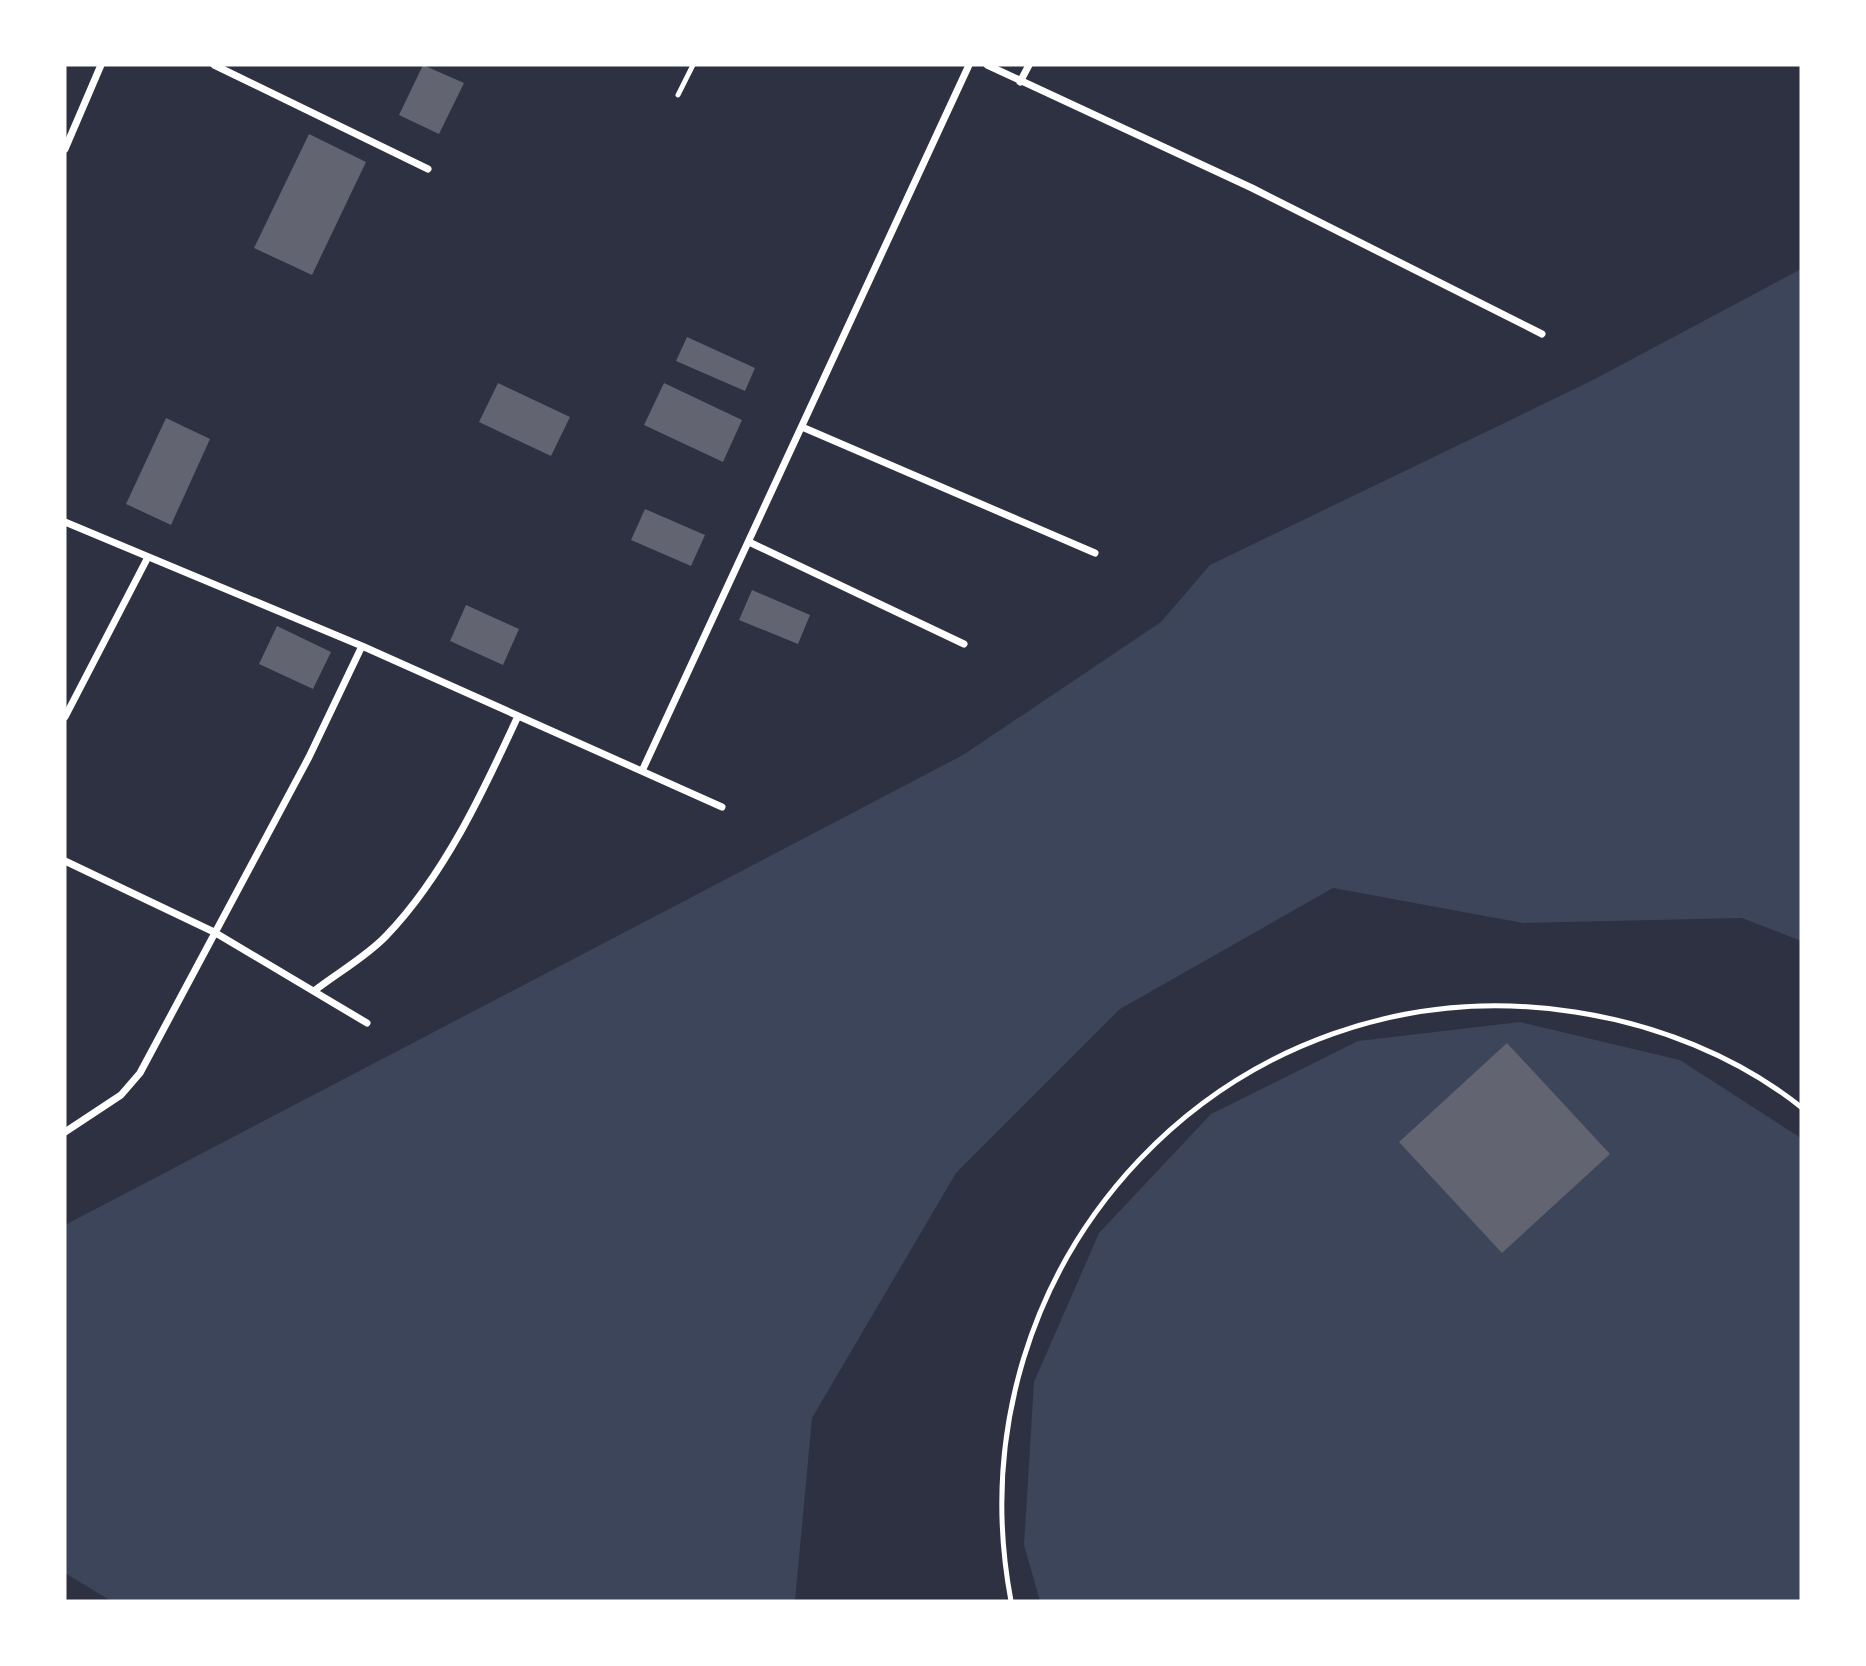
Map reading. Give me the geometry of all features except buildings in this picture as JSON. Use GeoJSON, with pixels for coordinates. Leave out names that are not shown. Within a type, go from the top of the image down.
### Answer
{"type":"FeatureCollection","features":[{"type":"Feature","properties":{"kind":"street"},"geometry":{"type":"LineString","coordinates":[[65,149],[101,65]]}},
{"type":"Feature","properties":{"kind":"street"},"geometry":{"type":"LineString","coordinates":[[214,65],[428,169]]}},
{"type":"Feature","properties":{"kind":"street"},"geometry":{"type":"LineString","coordinates":[[642,771],[969,65]]}},
{"type":"Feature","properties":{"kind":"street"},"geometry":{"type":"LineString","coordinates":[[987,65],[1252,188],[1542,334]]}},
{"type":"Feature","properties":{"kind":"street"},"geometry":{"type":"LineString","coordinates":[[1020,82],[1029,65]]}},
{"type":"Feature","properties":{"kind":"street"},"geometry":{"type":"LineString","coordinates":[[802,427],[1095,553]]}},
{"type":"Feature","properties":{"kind":"street"},"geometry":{"type":"LineString","coordinates":[[65,522],[362,646],[722,807]]}},
{"type":"Feature","properties":{"kind":"street"},"geometry":{"type":"LineString","coordinates":[[749,542],[964,644]]}},
{"type":"Feature","properties":{"kind":"street"},"geometry":{"type":"LineString","coordinates":[[65,717],[148,557]]}},
{"type":"Feature","properties":{"kind":"street"},"geometry":{"type":"LineString","coordinates":[[65,1132],[121,1095],[140,1073],[309,757],[362,646]]}},
{"type":"Feature","properties":{"kind":"street"},"geometry":{"type":"LineString","coordinates":[[313,991],[383,939],[405,913],[440,865],[467,820],[518,716]]}},
{"type":"Feature","properties":{"kind":"street"},"geometry":{"type":"LineString","coordinates":[[65,861],[215,932],[367,1023]]}},
{"type":"Feature","properties":{"kind":"lane"},"geometry":{"type":"LineString","coordinates":[[678,95],[693,65]]}},
{"type":"Feature","properties":{"kind":"lane"},"geometry":{"type":"LineString","coordinates":[[1012,1601],[1005,1569],[1002,1502],[1006,1433],[1020,1366],[1044,1302],[1076,1241],[1115,1185],[1163,1135],[1216,1093],[1275,1058],[1352,1027],[1405,1013],[1474,1005],[1529,1007],[1611,1017],[1676,1038],[1739,1066],[1801,1107]]}},
{"type":"Feature","properties":{"kind":"shaded area"},"geometry":{"type":"Polygon","coordinates":[[[1801,269],[1801,941],[1742,918],[1523,923],[1333,888],[1120,1009],[956,1173],[812,1418],[795,1601],[111,1601],[65,1573],[65,1225],[963,755],[1161,622],[1210,565],[1591,381],[1801,269]]]}},
{"type":"Feature","properties":{"kind":"shaded area"},"geometry":{"type":"Polygon","coordinates":[[[1520,1022],[1680,1060],[1801,1138],[1801,1601],[1040,1601],[1024,1545],[1034,1382],[1099,1233],[1211,1114],[1358,1041],[1520,1022]]]}}]}
